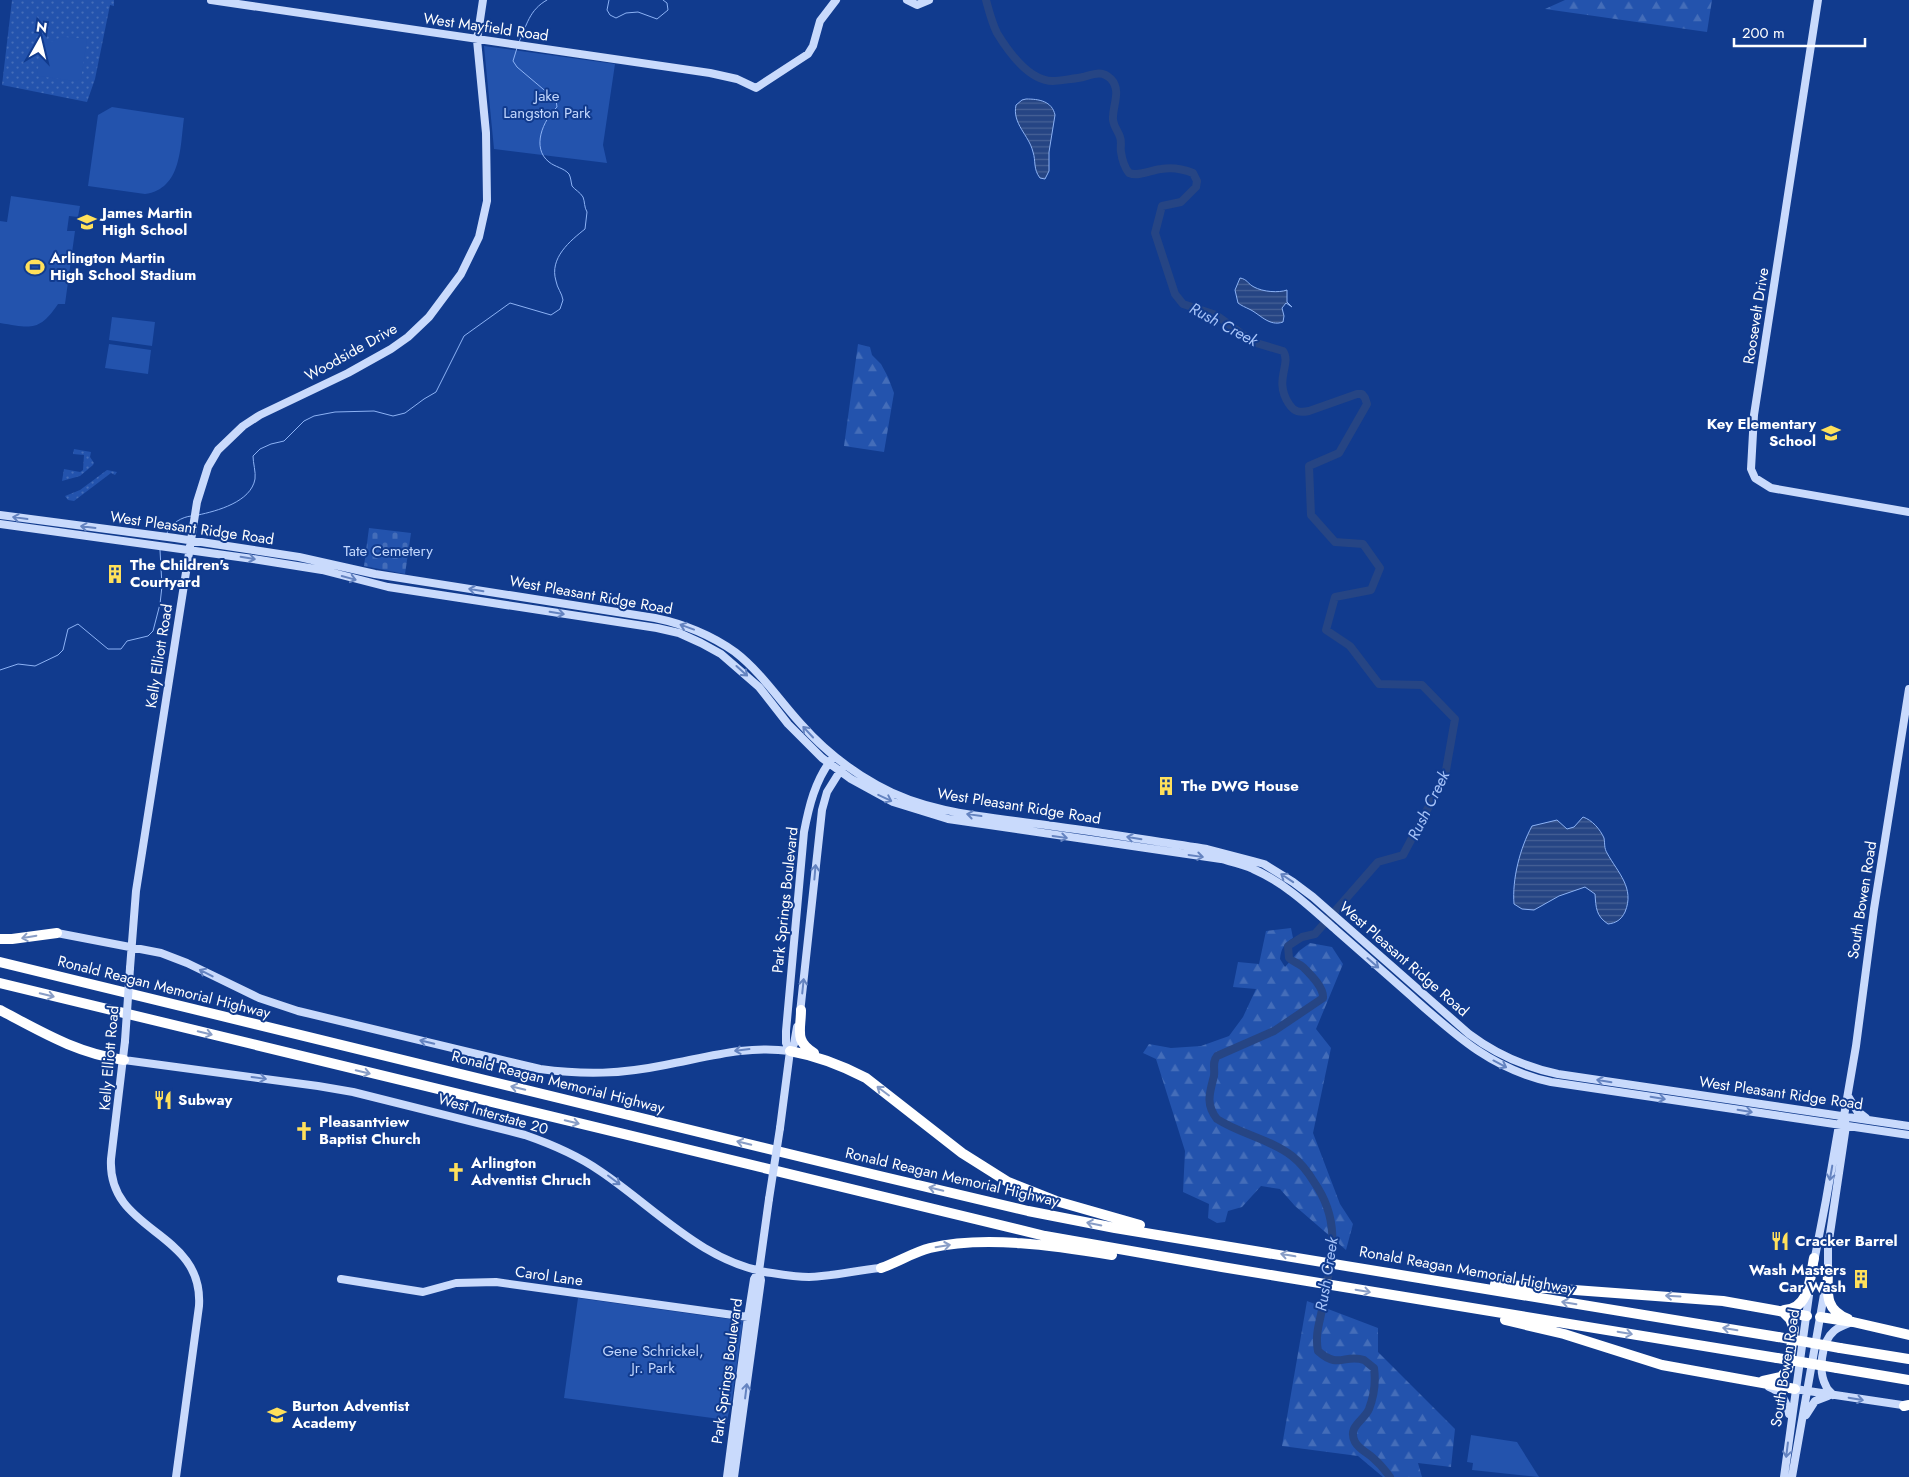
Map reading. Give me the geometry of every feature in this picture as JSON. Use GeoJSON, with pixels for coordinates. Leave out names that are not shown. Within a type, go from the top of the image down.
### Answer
{"type":"FeatureCollection","features":[{"type":"Feature","properties":{"kind":"highway"},"geometry":{"type":"LineString","coordinates":[[0,939],[57,933]]}},
{"type":"Feature","properties":{"kind":"highway","name":"Ronald Reagan Memorial Highway"},"geometry":{"type":"LineString","coordinates":[[0,962],[880,1176],[1028,1210],[1115,1228],[1314,1259],[1909,1359]]}},
{"type":"Feature","properties":{"kind":"highway"},"geometry":{"type":"LineString","coordinates":[[0,983],[1011,1228],[1387,1295],[1909,1380]]}},
{"type":"Feature","properties":{"kind":"highway"},"geometry":{"type":"LineString","coordinates":[[0,1010],[74,1048],[108,1058],[124,1060]]}},
{"type":"Feature","properties":{"kind":"highway"},"geometry":{"type":"LineString","coordinates":[[801,1010],[800,1037],[806,1048],[866,1078],[985,1169],[1027,1190],[1119,1220],[1202,1236],[1263,1251]]}},
{"type":"Feature","properties":{"kind":"highway"},"geometry":{"type":"LineString","coordinates":[[790,1051],[820,1056]]}},
{"type":"Feature","properties":{"kind":"highway"},"geometry":{"type":"LineString","coordinates":[[881,1268],[948,1244],[965,1243],[1028,1244],[1160,1262],[1222,1267]]}},
{"type":"Feature","properties":{"kind":"highway"},"geometry":{"type":"LineString","coordinates":[[1771,1309],[1790,1310],[1802,1303],[1806,1296],[1814,1258]]}},
{"type":"Feature","properties":{"kind":"highway"},"geometry":{"type":"LineString","coordinates":[[1370,1269],[1437,1275],[1539,1288],[1704,1299],[1807,1316]]}},
{"type":"Feature","properties":{"kind":"highway"},"geometry":{"type":"LineString","coordinates":[[1828,1269],[1828,1295],[1832,1308],[1838,1314],[1853,1322]]}},
{"type":"Feature","properties":{"kind":"highway"},"geometry":{"type":"LineString","coordinates":[[1387,1295],[1446,1309],[1527,1324],[1662,1365],[1795,1389]]}},
{"type":"Feature","properties":{"kind":"highway"},"geometry":{"type":"LineString","coordinates":[[1758,1383],[1781,1377],[1788,1369],[1794,1328],[1790,1318],[1782,1311]]}},
{"type":"Feature","properties":{"kind":"highway"},"geometry":{"type":"LineString","coordinates":[[1820,1317],[1853,1322],[1909,1335]]}},
{"type":"Feature","properties":{"kind":"main road","name":"West Mayfield Road"},"geometry":{"type":"LineString","coordinates":[[211,0],[710,73],[738,79],[756,88],[808,54],[813,46],[820,21],[836,0]]}},
{"type":"Feature","properties":{"kind":"main road","name":"Woodside Drive"},"geometry":{"type":"LineString","coordinates":[[189,550],[197,502],[208,467],[218,450],[235,433],[260,415],[348,373],[390,349],[419,328],[430,317],[461,274],[478,237],[487,201],[486,133],[477,40],[483,0]]}},
{"type":"Feature","properties":{"kind":"main road"},"geometry":{"type":"LineString","coordinates":[[907,0],[917,5],[929,0]]}},
{"type":"Feature","properties":{"kind":"main road","name":"Roosevelt Drive"},"geometry":{"type":"LineString","coordinates":[[1818,0],[1754,416],[1751,469],[1755,478],[1771,488],[1909,512]]}},
{"type":"Feature","properties":{"kind":"main road","name":"West Pleasant Ridge Road"},"geometry":{"type":"LineString","coordinates":[[0,515],[175,538],[303,558],[375,574],[655,618],[676,623],[696,630],[734,652],[767,682],[831,760]]}},
{"type":"Feature","properties":{"kind":"main road","name":"West Pleasant Ridge Road"},"geometry":{"type":"LineString","coordinates":[[0,524],[322,570],[388,587],[657,628],[679,634],[708,647],[736,666],[759,687],[788,724],[815,752],[842,768],[904,798],[940,809],[1198,848],[1239,856],[1264,864],[1280,873],[1326,908],[1469,1034],[1486,1047],[1520,1063],[1558,1074],[1909,1126]]}},
{"type":"Feature","properties":{"kind":"main road"},"geometry":{"type":"LineString","coordinates":[[103,538],[104,529]]}},
{"type":"Feature","properties":{"kind":"main road","name":"Kelly Elliott Road"},"geometry":{"type":"LineString","coordinates":[[176,1477],[199,1306],[199,1291],[194,1271],[184,1255],[126,1207],[115,1186],[111,1172],[124,1060],[136,891],[189,550]]}},
{"type":"Feature","properties":{"kind":"main road","name":"South Bowen Road"},"geometry":{"type":"LineString","coordinates":[[1792,1477],[1828,1269],[1828,1247],[1842,1126],[1909,689]]}},
{"type":"Feature","properties":{"kind":"main road"},"geometry":{"type":"LineString","coordinates":[[815,752],[820,764],[821,776]]}},
{"type":"Feature","properties":{"kind":"main road","name":"Park Springs Boulevard"},"geometry":{"type":"LineString","coordinates":[[790,1051],[786,1043],[786,1031],[804,832],[810,802],[821,776],[831,760]]}},
{"type":"Feature","properties":{"kind":"main road","name":"West Pleasant Ridge Road"},"geometry":{"type":"LineString","coordinates":[[842,768],[855,782],[893,802],[948,820],[1221,859],[1260,872],[1299,897],[1451,1031],[1483,1055],[1510,1070],[1532,1078],[1909,1135]]}},
{"type":"Feature","properties":{"kind":"main road","name":"Park Springs Boulevard"},"geometry":{"type":"LineString","coordinates":[[727,1477],[752,1318],[761,1280],[759,1271],[790,1051],[794,1044],[801,1010],[813,900],[818,829],[827,793],[842,768]]}},
{"type":"Feature","properties":{"kind":"main road"},"geometry":{"type":"LineString","coordinates":[[827,793],[838,782],[855,782]]}},
{"type":"Feature","properties":{"kind":"main road"},"geometry":{"type":"LineString","coordinates":[[57,933],[131,947],[175,958],[241,991],[276,1004],[373,1030],[540,1068],[571,1073],[602,1074],[665,1065],[735,1051],[770,1048],[790,1051]]}},
{"type":"Feature","properties":{"kind":"main road"},"geometry":{"type":"LineString","coordinates":[[791,980],[793,1004],[797,1009],[801,1010]]}},
{"type":"Feature","properties":{"kind":"main road"},"geometry":{"type":"LineString","coordinates":[[770,1048],[781,1039],[786,1031]]}},
{"type":"Feature","properties":{"kind":"main road","name":"West Interstate 20"},"geometry":{"type":"LineString","coordinates":[[124,1060],[335,1089],[450,1115],[525,1135],[583,1160],[609,1176],[693,1240],[711,1251],[759,1271],[808,1277],[881,1268]]}},
{"type":"Feature","properties":{"kind":"main road"},"geometry":{"type":"LineString","coordinates":[[1848,1095],[1857,1112],[1870,1120]]}},
{"type":"Feature","properties":{"kind":"main road"},"geometry":{"type":"LineString","coordinates":[[1821,1122],[1840,1141],[1854,1132],[1866,1128]]}},
{"type":"Feature","properties":{"kind":"main road"},"geometry":{"type":"LineString","coordinates":[[1900,1134],[1909,1131]]}},
{"type":"Feature","properties":{"kind":"main road","name":"South Bowen Road"},"geometry":{"type":"LineString","coordinates":[[1784,1477],[1790,1422],[1814,1258],[1840,1141]]}},
{"type":"Feature","properties":{"kind":"main road"},"geometry":{"type":"LineString","coordinates":[[1825,1205],[1834,1205]]}},
{"type":"Feature","properties":{"kind":"main road","name":"Carol Lane"},"geometry":{"type":"LineString","coordinates":[[341,1279],[422,1292],[456,1283],[496,1282],[752,1318]]}},
{"type":"Feature","properties":{"kind":"main road"},"geometry":{"type":"LineString","coordinates":[[1807,1316],[1820,1317]]}},
{"type":"Feature","properties":{"kind":"main road","name":"Park Springs Boulevard"},"geometry":{"type":"LineString","coordinates":[[734,1477],[752,1318]]}},
{"type":"Feature","properties":{"kind":"main road"},"geometry":{"type":"LineString","coordinates":[[1832,1395],[1825,1386],[1823,1379],[1824,1350],[1828,1338],[1834,1331],[1853,1322]]}},
{"type":"Feature","properties":{"kind":"main road"},"geometry":{"type":"LineString","coordinates":[[1758,1383],[1776,1390],[1786,1400],[1790,1422]]}},
{"type":"Feature","properties":{"kind":"main road"},"geometry":{"type":"LineString","coordinates":[[1795,1389],[1907,1406]]}},
{"type":"Feature","properties":{"kind":"main road"},"geometry":{"type":"LineString","coordinates":[[1803,1421],[1815,1401],[1832,1395]]}},
{"type":"Feature","properties":{"kind":"green space"},"geometry":{"type":"Polygon","coordinates":[[[12,0],[114,0],[114,6],[110,5],[95,79],[87,102],[2,85],[12,0]]]}},
{"type":"Feature","properties":{"kind":"green space"},"geometry":{"type":"Polygon","coordinates":[[[1565,0],[1712,0],[1707,32],[1545,9],[1565,0]]]}},
{"type":"Feature","properties":{"kind":"green space"},"geometry":{"type":"Polygon","coordinates":[[[65,37],[87,39],[81,79],[76,81],[37,76],[41,56],[47,46],[65,37]]]}},
{"type":"Feature","properties":{"kind":"green space","name":"Jake Langston Park"},"geometry":{"type":"Polygon","coordinates":[[[484,46],[615,64],[603,145],[607,163],[494,149],[484,46]]]}},
{"type":"Feature","properties":{"kind":"green space"},"geometry":{"type":"Polygon","coordinates":[[[112,107],[184,118],[177,165],[173,175],[166,184],[157,190],[145,194],[88,186],[98,115],[112,107]]]}},
{"type":"Feature","properties":{"kind":"green space","name":"Arlington Martin High School Stadium"},"geometry":{"type":"Polygon","coordinates":[[[11,196],[80,206],[78,217],[69,216],[67,231],[75,231],[65,304],[58,304],[45,319],[34,326],[27,327],[0,323],[0,221],[7,222],[11,196]]]}},
{"type":"Feature","properties":{"kind":"green space"},"geometry":{"type":"Polygon","coordinates":[[[112,317],[155,322],[152,346],[109,340],[112,317]]]}},
{"type":"Feature","properties":{"kind":"green space"},"geometry":{"type":"Polygon","coordinates":[[[109,344],[151,350],[148,374],[105,368],[109,344]]]}},
{"type":"Feature","properties":{"kind":"green space"},"geometry":{"type":"Polygon","coordinates":[[[858,344],[870,347],[872,355],[881,364],[888,377],[894,393],[884,452],[844,446],[858,344]]]}},
{"type":"Feature","properties":{"kind":"green space"},"geometry":{"type":"Polygon","coordinates":[[[74,449],[91,452],[90,457],[94,463],[80,476],[62,481],[64,469],[80,472],[83,470],[84,455],[73,454],[74,449]]]}},
{"type":"Feature","properties":{"kind":"green space"},"geometry":{"type":"Polygon","coordinates":[[[107,470],[117,472],[115,475],[111,473],[74,501],[68,500],[65,496],[80,490],[107,470]]]}},
{"type":"Feature","properties":{"kind":"green space","name":"Tate Cemetery"},"geometry":{"type":"Polygon","coordinates":[[[369,528],[411,533],[405,574],[364,566],[369,528]]]}},
{"type":"Feature","properties":{"kind":"green space"},"geometry":{"type":"Polygon","coordinates":[[[1291,928],[1293,938],[1285,944],[1280,955],[1280,959],[1285,967],[1299,951],[1310,943],[1332,947],[1343,964],[1316,1029],[1331,1048],[1313,1133],[1340,1204],[1353,1224],[1346,1250],[1295,1206],[1280,1189],[1261,1186],[1242,1207],[1228,1211],[1225,1222],[1217,1223],[1208,1218],[1209,1204],[1183,1192],[1185,1151],[1156,1059],[1143,1053],[1149,1044],[1171,1048],[1201,1046],[1229,1036],[1243,1017],[1256,989],[1233,987],[1238,962],[1259,964],[1266,931],[1291,928]]]}},
{"type":"Feature","properties":{"kind":"green space","name":"Gene Schrickel, Jr. Park"},"geometry":{"type":"Polygon","coordinates":[[[578,1298],[743,1321],[732,1399],[727,1420],[564,1398],[578,1298]]]}},
{"type":"Feature","properties":{"kind":"green space"},"geometry":{"type":"Polygon","coordinates":[[[1307,1301],[1378,1328],[1378,1352],[1455,1429],[1451,1467],[1418,1463],[1422,1477],[1383,1477],[1358,1456],[1282,1446],[1307,1301]]]}},
{"type":"Feature","properties":{"kind":"green space"},"geometry":{"type":"Polygon","coordinates":[[[1471,1435],[1517,1442],[1539,1477],[1472,1470],[1473,1463],[1467,1462],[1471,1435]]]}},
{"type":"Feature","properties":{"kind":"shaded area"},"geometry":{"type":"Polygon","coordinates":[[[1026,99],[1048,104],[1055,115],[1049,152],[1049,171],[1045,179],[1040,178],[1038,175],[1031,146],[1016,118],[1016,105],[1026,99]]]}},
{"type":"Feature","properties":{"kind":"shaded area"},"geometry":{"type":"Polygon","coordinates":[[[1240,278],[1262,290],[1275,292],[1287,290],[1287,302],[1292,307],[1286,303],[1282,308],[1283,322],[1273,323],[1238,303],[1235,290],[1240,278]]]}},
{"type":"Feature","properties":{"kind":"shaded area"},"geometry":{"type":"Polygon","coordinates":[[[1583,817],[1593,823],[1600,831],[1604,838],[1606,851],[1627,888],[1628,903],[1622,917],[1611,924],[1604,921],[1597,911],[1595,894],[1585,887],[1559,896],[1534,910],[1522,909],[1514,904],[1514,884],[1518,864],[1532,826],[1557,820],[1567,829],[1574,827],[1583,817]]]}},
{"type":"Feature","properties":{"kind":"waterway"},"geometry":{"type":"LineString","coordinates":[[519,42],[532,13],[547,0]]}},
{"type":"Feature","properties":{"kind":"waterway"},"geometry":{"type":"LineString","coordinates":[[609,0],[607,10],[610,15],[616,18],[626,13],[638,12],[657,19],[668,10],[667,3],[663,0]]}},
{"type":"Feature","properties":{"kind":"waterway","name":"Rush Creek"},"geometry":{"type":"LineString","coordinates":[[986,0],[997,33],[1013,56],[1028,71],[1044,80],[1053,81],[1094,74],[1104,74],[1111,79],[1116,88],[1113,120],[1121,139],[1123,160],[1129,173],[1141,174],[1169,168],[1193,173],[1197,181],[1196,187],[1181,202],[1162,206],[1155,233],[1175,294],[1183,304],[1216,315],[1253,342],[1283,351],[1285,356],[1283,387],[1289,404],[1295,410],[1300,412],[1309,411],[1357,394],[1362,394],[1365,398],[1367,404],[1339,453],[1309,466],[1311,515],[1335,542],[1363,544],[1380,568],[1371,590],[1335,597],[1326,630],[1350,646],[1379,684],[1422,685],[1455,719],[1445,776],[1403,855],[1378,862],[1315,934],[1302,937],[1288,946],[1289,958],[1303,967],[1313,977],[1319,985],[1323,998],[1274,1031],[1217,1056],[1214,1063],[1210,1098],[1211,1108],[1217,1119],[1235,1129],[1274,1145],[1292,1156],[1307,1171],[1323,1198],[1332,1228],[1332,1244],[1318,1330],[1318,1351],[1331,1359],[1357,1358],[1364,1360],[1374,1368],[1375,1384],[1371,1404],[1367,1413],[1357,1424],[1353,1436],[1359,1447],[1372,1457],[1390,1477]]}},
{"type":"Feature","properties":{"kind":"waterway"},"geometry":{"type":"LineString","coordinates":[[198,515],[223,508],[247,494],[255,479],[253,456],[260,449],[284,441],[304,421],[314,416],[335,412],[374,411],[393,416],[405,413],[436,392],[464,336],[510,303],[551,315],[560,309],[563,300],[557,286],[555,265],[562,251],[585,229],[587,212],[583,197],[572,186],[569,174],[549,162],[541,149],[541,134],[547,119],[557,107],[556,100],[517,67],[513,61],[517,48]]}},
{"type":"Feature","properties":{"kind":"waterway"},"geometry":{"type":"LineString","coordinates":[[167,533],[177,521],[191,516]]}},
{"type":"Feature","properties":{"kind":"waterway"},"geometry":{"type":"LineString","coordinates":[[0,670],[18,664],[35,666],[58,655],[63,650],[68,629],[78,624],[108,649],[121,649],[127,641],[148,636],[153,631],[160,604],[162,586],[160,550]]}},
{"type":"Feature","properties":{"kind":"place","name":"James Martin High School"},"geometry":{"type":"Point","coordinates":[87,222]}},
{"type":"Feature","properties":{"kind":"place","name":"Arlington Martin High School Stadium"},"geometry":{"type":"Point","coordinates":[35,267]}},
{"type":"Feature","properties":{"kind":"place","name":"Key Elementary School"},"geometry":{"type":"Point","coordinates":[1831,433]}},
{"type":"Feature","properties":{"kind":"place","name":"The Children's Courtyard"},"geometry":{"type":"Point","coordinates":[115,574]}},
{"type":"Feature","properties":{"kind":"place","name":"The DWG House"},"geometry":{"type":"Point","coordinates":[1166,786]}},
{"type":"Feature","properties":{"kind":"place","name":"Subway"},"geometry":{"type":"Point","coordinates":[163,1100]}},
{"type":"Feature","properties":{"kind":"place","name":"Pleasantview Baptist Church"},"geometry":{"type":"Point","coordinates":[304,1131]}},
{"type":"Feature","properties":{"kind":"place","name":"Arlington Adventist Chruch"},"geometry":{"type":"Point","coordinates":[456,1172]}},
{"type":"Feature","properties":{"kind":"place","name":"Cracker Barrel"},"geometry":{"type":"Point","coordinates":[1780,1241]}},
{"type":"Feature","properties":{"kind":"place","name":"Wash Masters Car Wash"},"geometry":{"type":"Point","coordinates":[1861,1279]}},
{"type":"Feature","properties":{"kind":"place","name":"Burton Adventist Academy"},"geometry":{"type":"Point","coordinates":[277,1415]}}]}
